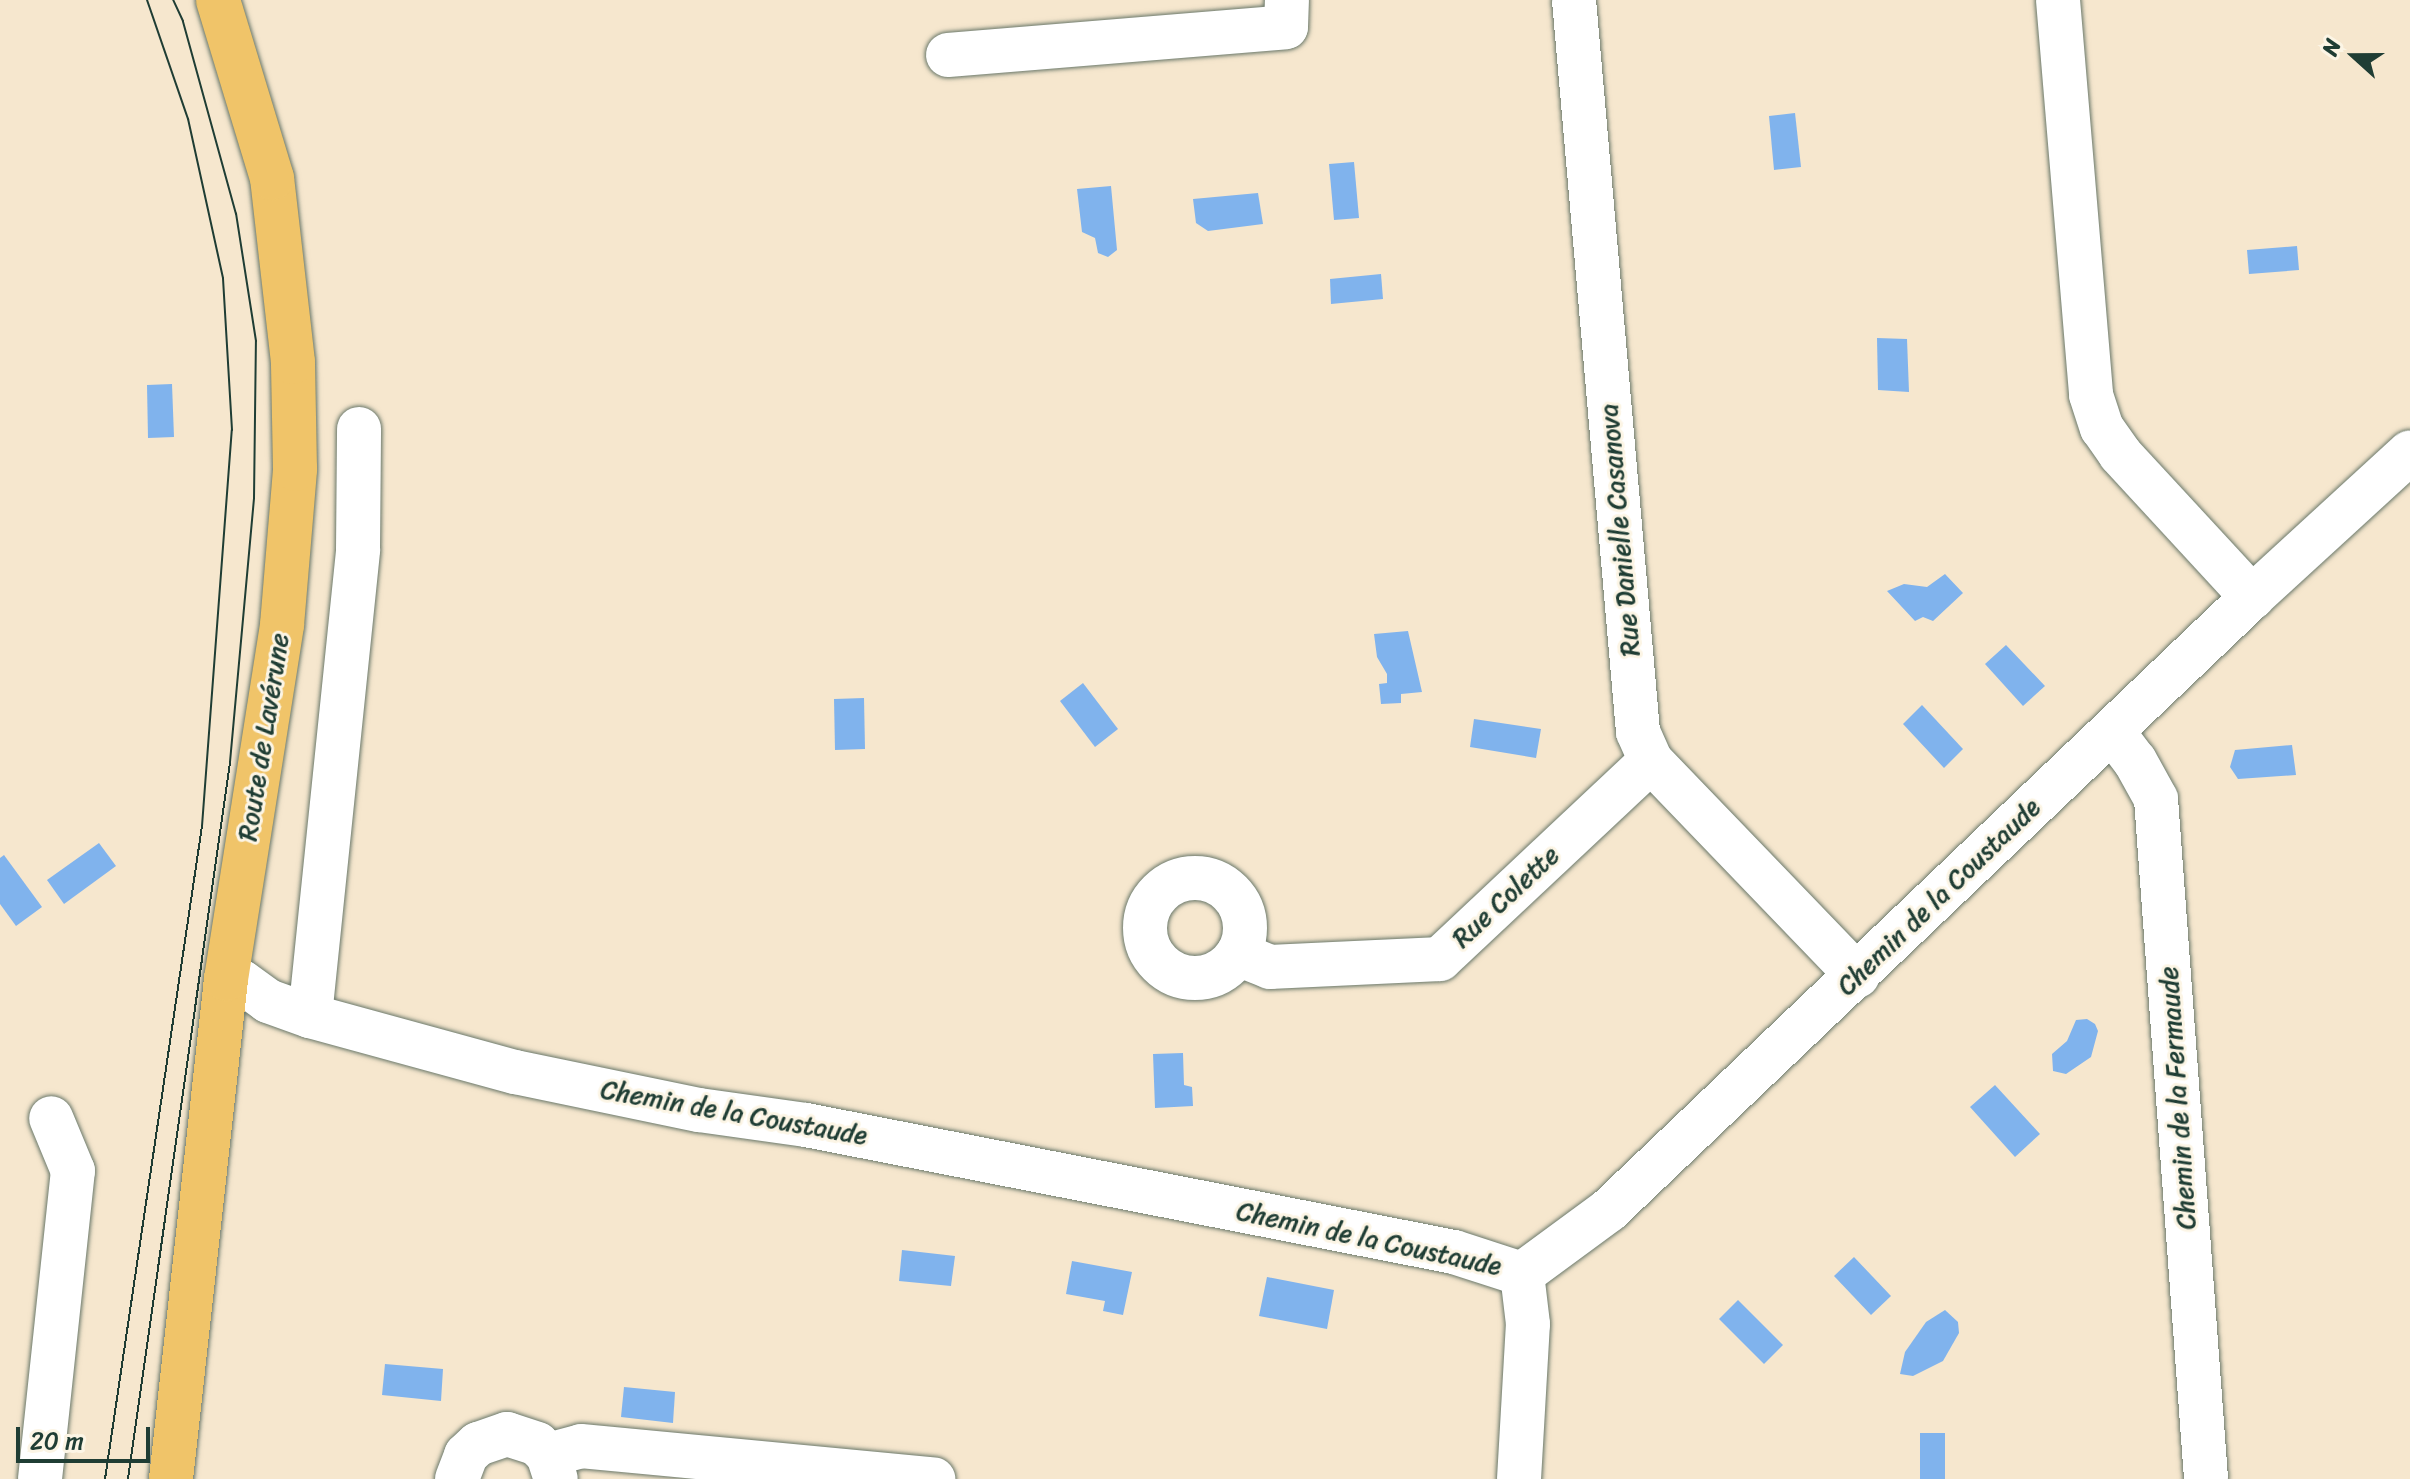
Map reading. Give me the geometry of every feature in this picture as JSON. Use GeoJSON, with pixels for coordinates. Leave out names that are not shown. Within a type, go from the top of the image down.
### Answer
{"type":"FeatureCollection","features":[{"type":"Feature","properties":{"kind":"main road","name":"Route de Lavérune"},"geometry":{"type":"LineString","coordinates":[[171,1479],[226,979],[282,625],[295,469],[293,362],[272,178],[218,0]]}},
{"type":"Feature","properties":{"kind":"street"},"geometry":{"type":"LineString","coordinates":[[948,55],[1286,27],[1287,0]]}},
{"type":"Feature","properties":{"kind":"street","name":"Rue Danielle Casanova"},"geometry":{"type":"LineString","coordinates":[[1574,0],[1638,732],[1651,761],[1858,976]]}},
{"type":"Feature","properties":{"kind":"street"},"geometry":{"type":"LineString","coordinates":[[2058,0],[2091,395],[2098,417],[2120,454],[2252,597]]}},
{"type":"Feature","properties":{"kind":"street"},"geometry":{"type":"LineString","coordinates":[[310,1016],[358,549],[359,429]]}},
{"type":"Feature","properties":{"kind":"street","name":"Chemin de la Coustaude"},"geometry":{"type":"LineString","coordinates":[[226,979],[242,982],[268,1001],[310,1016],[515,1072],[699,1110],[806,1125],[1439,1249],[1522,1274],[1609,1210],[1858,976],[2252,597],[2410,452]]}},
{"type":"Feature","properties":{"kind":"street","name":"Chemin de la Fermaude"},"geometry":{"type":"LineString","coordinates":[[2112,731],[2135,761],[2156,799],[2206,1479]]}},
{"type":"Feature","properties":{"kind":"street","name":"Rue Colette"},"geometry":{"type":"LineString","coordinates":[[1238,954],[1270,967],[1440,959],[1651,761]]}},
{"type":"Feature","properties":{"kind":"street"},"geometry":{"type":"LineString","coordinates":[[40,1479],[73,1171],[51,1118]]}},
{"type":"Feature","properties":{"kind":"street"},"geometry":{"type":"LineString","coordinates":[[1519,1479],[1528,1324],[1522,1274]]}},
{"type":"Feature","properties":{"kind":"street"},"geometry":{"type":"LineString","coordinates":[[457,1479],[466,1455],[492,1437],[523,1437],[552,1467],[581,1446],[933,1479]]}},
{"type":"Feature","properties":{"kind":"water"},"geometry":{"type":"Polygon","coordinates":[[[1795,113],[1801,167],[1774,170],[1769,116],[1795,113]]]}},
{"type":"Feature","properties":{"kind":"water"},"geometry":{"type":"Polygon","coordinates":[[[1354,162],[1359,218],[1334,220],[1329,164],[1354,162]]]}},
{"type":"Feature","properties":{"kind":"water"},"geometry":{"type":"Polygon","coordinates":[[[1111,186],[1117,250],[1108,257],[1098,253],[1095,238],[1082,232],[1077,189],[1111,186]]]}},
{"type":"Feature","properties":{"kind":"water"},"geometry":{"type":"Polygon","coordinates":[[[1258,193],[1263,224],[1208,231],[1196,223],[1193,199],[1258,193]]]}},
{"type":"Feature","properties":{"kind":"water"},"geometry":{"type":"Polygon","coordinates":[[[2297,246],[2299,270],[2249,274],[2247,250],[2297,246]]]}},
{"type":"Feature","properties":{"kind":"water"},"geometry":{"type":"Polygon","coordinates":[[[1381,274],[1383,299],[1331,304],[1330,279],[1381,274]]]}},
{"type":"Feature","properties":{"kind":"water"},"geometry":{"type":"Polygon","coordinates":[[[1877,338],[1907,339],[1909,392],[1878,390],[1877,338]]]}},
{"type":"Feature","properties":{"kind":"water"},"geometry":{"type":"Polygon","coordinates":[[[172,384],[174,437],[148,438],[147,385],[172,384]]]}},
{"type":"Feature","properties":{"kind":"water"},"geometry":{"type":"Polygon","coordinates":[[[1945,574],[1963,593],[1933,621],[1923,617],[1915,621],[1887,591],[1904,584],[1927,587],[1945,574]]]}},
{"type":"Feature","properties":{"kind":"water"},"geometry":{"type":"Polygon","coordinates":[[[1408,631],[1422,692],[1401,694],[1401,703],[1381,704],[1379,684],[1387,683],[1387,674],[1377,657],[1374,634],[1408,631]]]}},
{"type":"Feature","properties":{"kind":"water"},"geometry":{"type":"Polygon","coordinates":[[[2006,645],[2045,686],[2023,706],[1985,664],[2006,645]]]}},
{"type":"Feature","properties":{"kind":"water"},"geometry":{"type":"Polygon","coordinates":[[[1083,683],[1118,729],[1095,747],[1060,701],[1083,683]]]}},
{"type":"Feature","properties":{"kind":"water"},"geometry":{"type":"Polygon","coordinates":[[[864,698],[865,749],[835,750],[834,699],[864,698]]]}},
{"type":"Feature","properties":{"kind":"water"},"geometry":{"type":"Polygon","coordinates":[[[1922,705],[1963,749],[1944,768],[1903,724],[1922,705]]]}},
{"type":"Feature","properties":{"kind":"water"},"geometry":{"type":"Polygon","coordinates":[[[1474,719],[1541,729],[1536,758],[1470,747],[1474,719]]]}},
{"type":"Feature","properties":{"kind":"water"},"geometry":{"type":"Polygon","coordinates":[[[2292,745],[2296,775],[2238,779],[2230,767],[2235,750],[2292,745]]]}},
{"type":"Feature","properties":{"kind":"water"},"geometry":{"type":"Polygon","coordinates":[[[99,843],[116,866],[64,904],[47,880],[99,843]]]}},
{"type":"Feature","properties":{"kind":"water"},"geometry":{"type":"Polygon","coordinates":[[[4,855],[42,907],[16,926],[0,904],[0,858],[4,855]]]}},
{"type":"Feature","properties":{"kind":"water"},"geometry":{"type":"Polygon","coordinates":[[[2087,1019],[2095,1024],[2098,1031],[2091,1057],[2066,1074],[2053,1071],[2052,1054],[2067,1041],[2076,1020],[2087,1019]]]}},
{"type":"Feature","properties":{"kind":"water"},"geometry":{"type":"Polygon","coordinates":[[[1183,1053],[1184,1085],[1192,1087],[1193,1106],[1155,1108],[1153,1054],[1183,1053]]]}},
{"type":"Feature","properties":{"kind":"water"},"geometry":{"type":"Polygon","coordinates":[[[1995,1085],[2040,1134],[2015,1157],[1970,1107],[1995,1085]]]}},
{"type":"Feature","properties":{"kind":"water"},"geometry":{"type":"Polygon","coordinates":[[[902,1250],[955,1256],[951,1286],[899,1281],[902,1250]]]}},
{"type":"Feature","properties":{"kind":"water"},"geometry":{"type":"Polygon","coordinates":[[[1854,1257],[1891,1296],[1871,1315],[1834,1276],[1854,1257]]]}},
{"type":"Feature","properties":{"kind":"water"},"geometry":{"type":"Polygon","coordinates":[[[1072,1261],[1132,1272],[1123,1315],[1103,1311],[1105,1301],[1066,1294],[1072,1261]]]}},
{"type":"Feature","properties":{"kind":"water"},"geometry":{"type":"Polygon","coordinates":[[[1267,1277],[1334,1290],[1327,1329],[1259,1316],[1267,1277]]]}},
{"type":"Feature","properties":{"kind":"water"},"geometry":{"type":"Polygon","coordinates":[[[1738,1300],[1783,1345],[1764,1364],[1719,1319],[1738,1300]]]}},
{"type":"Feature","properties":{"kind":"water"},"geometry":{"type":"Polygon","coordinates":[[[1945,1310],[1958,1322],[1959,1333],[1943,1361],[1913,1376],[1900,1374],[1905,1352],[1926,1322],[1945,1310]]]}},
{"type":"Feature","properties":{"kind":"water"},"geometry":{"type":"Polygon","coordinates":[[[385,1364],[443,1369],[441,1401],[382,1395],[385,1364]]]}},
{"type":"Feature","properties":{"kind":"water"},"geometry":{"type":"Polygon","coordinates":[[[624,1387],[675,1392],[673,1423],[621,1417],[624,1387]]]}},
{"type":"Feature","properties":{"kind":"water"},"geometry":{"type":"Polygon","coordinates":[[[1920,1433],[1945,1433],[1945,1479],[1920,1479],[1920,1433]]]}},
{"type":"Feature","properties":{"kind":"tram line"},"geometry":{"type":"LineString","coordinates":[[105,1479],[202,826],[232,430],[223,278],[188,119],[147,0]]}},
{"type":"Feature","properties":{"kind":"tram line"},"geometry":{"type":"LineString","coordinates":[[128,1479],[230,762],[254,498],[256,341],[236,214],[183,21],[173,0]]}}]}
